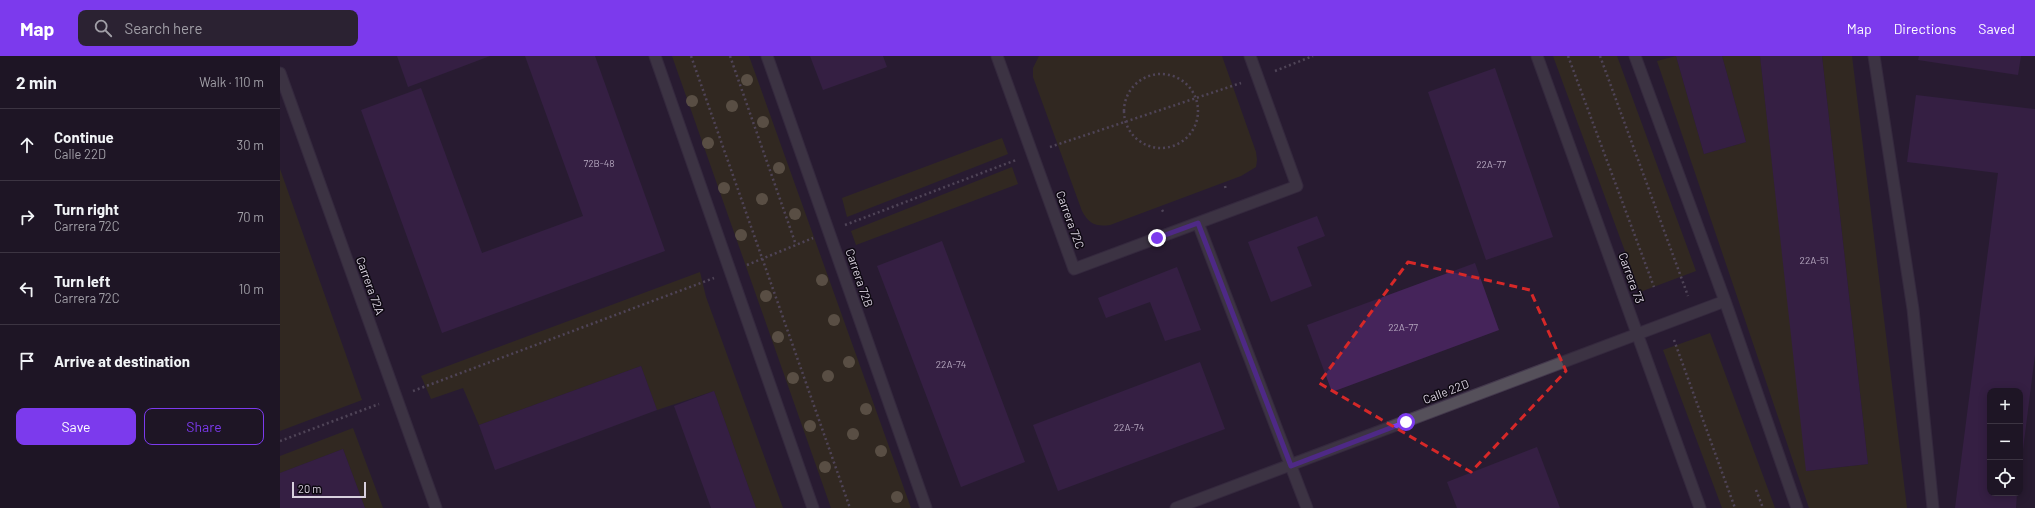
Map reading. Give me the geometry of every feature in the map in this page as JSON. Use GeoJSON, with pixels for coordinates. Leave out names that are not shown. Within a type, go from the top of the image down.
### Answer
{"type":"FeatureCollection","features":[{"type":"Feature","properties":{"kind":"street"},"geometry":{"type":"LineString","coordinates":[[655,56],[814,508]]}},
{"type":"Feature","properties":{"kind":"street","name":"Carrera 72B"},"geometry":{"type":"LineString","coordinates":[[767,56],[926,508]]}},
{"type":"Feature","properties":{"kind":"street","name":"Carrera 72C"},"geometry":{"type":"LineString","coordinates":[[997,56],[1074,269],[1297,186],[1250,56]]}},
{"type":"Feature","properties":{"kind":"street","name":"Carrera 73"},"geometry":{"type":"LineString","coordinates":[[1537,56],[1700,508]]}},
{"type":"Feature","properties":{"kind":"street"},"geometry":{"type":"LineString","coordinates":[[1635,56],[1725,301],[1797,508]]}},
{"type":"Feature","properties":{"kind":"street"},"geometry":{"type":"LineString","coordinates":[[1874,56],[1913,309],[1933,508]]}},
{"type":"Feature","properties":{"kind":"street","name":"Carrera 72A"},"geometry":{"type":"LineString","coordinates":[[280,73],[436,508]]}},
{"type":"Feature","properties":{"kind":"street"},"geometry":{"type":"LineString","coordinates":[[1198,223],[1307,508]]}},
{"type":"Feature","properties":{"kind":"street","name":"Calle 22D"},"geometry":{"type":"LineString","coordinates":[[1176,508],[1291,466],[1725,301]]}},
{"type":"Feature","properties":{"kind":"path"},"geometry":{"type":"LineString","coordinates":[[691,56],[850,508]]}},
{"type":"Feature","properties":{"kind":"path"},"geometry":{"type":"LineString","coordinates":[[730,56],[796,245]]}},
{"type":"Feature","properties":{"kind":"path"},"geometry":{"type":"LineString","coordinates":[[1270,72],[1313,56]]}},
{"type":"Feature","properties":{"kind":"path"},"geometry":{"type":"LineString","coordinates":[[1568,56],[1654,287]]}},
{"type":"Feature","properties":{"kind":"path"},"geometry":{"type":"LineString","coordinates":[[1600,56],[1689,298]]}},
{"type":"Feature","properties":{"kind":"path"},"geometry":{"type":"LineString","coordinates":[[1163,73],[1175,76],[1186,82],[1194,92],[1198,116],[1195,128],[1188,138],[1178,145],[1166,148],[1154,148],[1142,144],[1133,136],[1125,122],[1125,101],[1130,90],[1139,80],[1150,75],[1163,73]]}},
{"type":"Feature","properties":{"kind":"path"},"geometry":{"type":"LineString","coordinates":[[1050,147],[1238,84]]}},
{"type":"Feature","properties":{"kind":"path"},"geometry":{"type":"LineString","coordinates":[[745,266],[829,231],[1021,158]]}},
{"type":"Feature","properties":{"kind":"path"},"geometry":{"type":"LineString","coordinates":[[1225,186],[1226,190]]}},
{"type":"Feature","properties":{"kind":"path"},"geometry":{"type":"LineString","coordinates":[[280,441],[715,277]]}},
{"type":"Feature","properties":{"kind":"path"},"geometry":{"type":"LineString","coordinates":[[1675,346],[1734,508]]}},
{"type":"Feature","properties":{"kind":"path"},"geometry":{"type":"LineString","coordinates":[[1756,490],[1762,508]]}},
{"type":"Feature","properties":{"kind":"highlighted area"},"geometry":{"type":"Polygon","coordinates":[[[1408,262],[1530,290],[1566,371],[1471,472],[1319,383],[1408,262]]]}},
{"type":"Feature","properties":{"kind":"shaded area"},"geometry":{"type":"Polygon","coordinates":[[[672,56],[749,56],[911,508],[831,508],[672,56]]]}},
{"type":"Feature","properties":{"kind":"shaded area"},"geometry":{"type":"Polygon","coordinates":[[[1039,56],[1222,56],[1256,152],[1256,167],[1241,176],[1110,225],[1093,224],[1087,219],[1082,211],[1033,77],[1033,68],[1039,56]]]}},
{"type":"Feature","properties":{"kind":"shaded area"},"geometry":{"type":"Polygon","coordinates":[[[1553,56],[1617,56],[1696,271],[1640,292],[1553,56]]]}},
{"type":"Feature","properties":{"kind":"shaded area"},"geometry":{"type":"Polygon","coordinates":[[[1676,56],[1704,154],[1746,142],[1722,56],[1760,56],[1807,471],[1868,464],[1822,56],[1852,56],[1907,508],[1809,508],[1657,61],[1676,56]]]}},
{"type":"Feature","properties":{"kind":"shaded area"},"geometry":{"type":"Polygon","coordinates":[[[1002,138],[1008,154],[847,217],[842,198],[1002,138]]]}},
{"type":"Feature","properties":{"kind":"shaded area"},"geometry":{"type":"Polygon","coordinates":[[[1012,167],[1018,184],[856,245],[851,231],[1012,167]]]}},
{"type":"Feature","properties":{"kind":"shaded area"},"geometry":{"type":"Polygon","coordinates":[[[280,169],[362,400],[280,431],[280,169]]]}},
{"type":"Feature","properties":{"kind":"shaded area"},"geometry":{"type":"Polygon","coordinates":[[[700,272],[706,297],[783,508],[756,508],[714,391],[657,410],[641,366],[479,425],[463,388],[431,399],[421,376],[700,272]]]}},
{"type":"Feature","properties":{"kind":"shaded area"},"geometry":{"type":"Polygon","coordinates":[[[1710,333],[1775,508],[1722,508],[1663,350],[1710,333]]]}},
{"type":"Feature","properties":{"kind":"shaded area"},"geometry":{"type":"Polygon","coordinates":[[[353,428],[383,508],[365,508],[343,449],[280,473],[280,456],[353,428]]]}},
{"type":"Feature","properties":{"kind":"building"},"geometry":{"type":"Polygon","coordinates":[[[397,56],[490,56],[408,87],[397,56]]]}},
{"type":"Feature","properties":{"kind":"building"},"geometry":{"type":"Polygon","coordinates":[[[525,56],[595,56],[665,251],[442,333],[361,110],[421,88],[482,253],[583,216],[525,56]]]}},
{"type":"Feature","properties":{"kind":"building"},"geometry":{"type":"Polygon","coordinates":[[[810,56],[883,56],[887,67],[823,90],[810,56]]]}},
{"type":"Feature","properties":{"kind":"building"},"geometry":{"type":"Polygon","coordinates":[[[1676,56],[1722,56],[1746,142],[1704,154],[1676,56]]]}},
{"type":"Feature","properties":{"kind":"building"},"geometry":{"type":"Polygon","coordinates":[[[1760,56],[1822,56],[1868,464],[1806,471],[1760,56]]]}},
{"type":"Feature","properties":{"kind":"building"},"geometry":{"type":"Polygon","coordinates":[[[1919,56],[2021,56],[2018,75],[1918,60],[1919,56]]]}},
{"type":"Feature","properties":{"kind":"building"},"geometry":{"type":"Polygon","coordinates":[[[1495,68],[1553,237],[1486,260],[1428,92],[1495,68]]]}},
{"type":"Feature","properties":{"kind":"building"},"geometry":{"type":"Polygon","coordinates":[[[1916,95],[2035,109],[2035,355],[2023,449],[2023,388],[1987,388],[1987,496],[2017,496],[2016,508],[1955,508],[1998,173],[1907,162],[1916,95]]]}},
{"type":"Feature","properties":{"kind":"building"},"geometry":{"type":"Polygon","coordinates":[[[1317,216],[1325,236],[1297,247],[1312,286],[1271,302],[1248,242],[1317,216]]]}},
{"type":"Feature","properties":{"kind":"building"},"geometry":{"type":"Polygon","coordinates":[[[942,241],[1025,462],[961,487],[877,266],[942,241]]]}},
{"type":"Feature","properties":{"kind":"building"},"geometry":{"type":"Polygon","coordinates":[[[1475,263],[1499,330],[1332,392],[1307,325],[1475,263]]]}},
{"type":"Feature","properties":{"kind":"building"},"geometry":{"type":"Polygon","coordinates":[[[1177,267],[1201,330],[1165,341],[1150,302],[1106,318],[1098,298],[1177,267]]]}},
{"type":"Feature","properties":{"kind":"building"},"geometry":{"type":"Polygon","coordinates":[[[1200,362],[1225,429],[1058,491],[1033,425],[1200,362]]]}},
{"type":"Feature","properties":{"kind":"building"},"geometry":{"type":"Polygon","coordinates":[[[641,366],[657,410],[495,470],[479,425],[641,366]]]}},
{"type":"Feature","properties":{"kind":"building"},"geometry":{"type":"Polygon","coordinates":[[[714,391],[756,508],[711,508],[674,406],[714,391]]]}},
{"type":"Feature","properties":{"kind":"building"},"geometry":{"type":"Polygon","coordinates":[[[1537,447],[1560,508],[1457,508],[1447,482],[1537,447]]]}},
{"type":"Feature","properties":{"kind":"building"},"geometry":{"type":"Polygon","coordinates":[[[343,449],[365,508],[280,508],[280,473],[343,449]]]}},
{"type":"Feature","properties":{"kind":"route"},"geometry":{"type":"LineString","coordinates":[[1157,238],[1198,223],[1291,466],[1406,422]]}}]}
